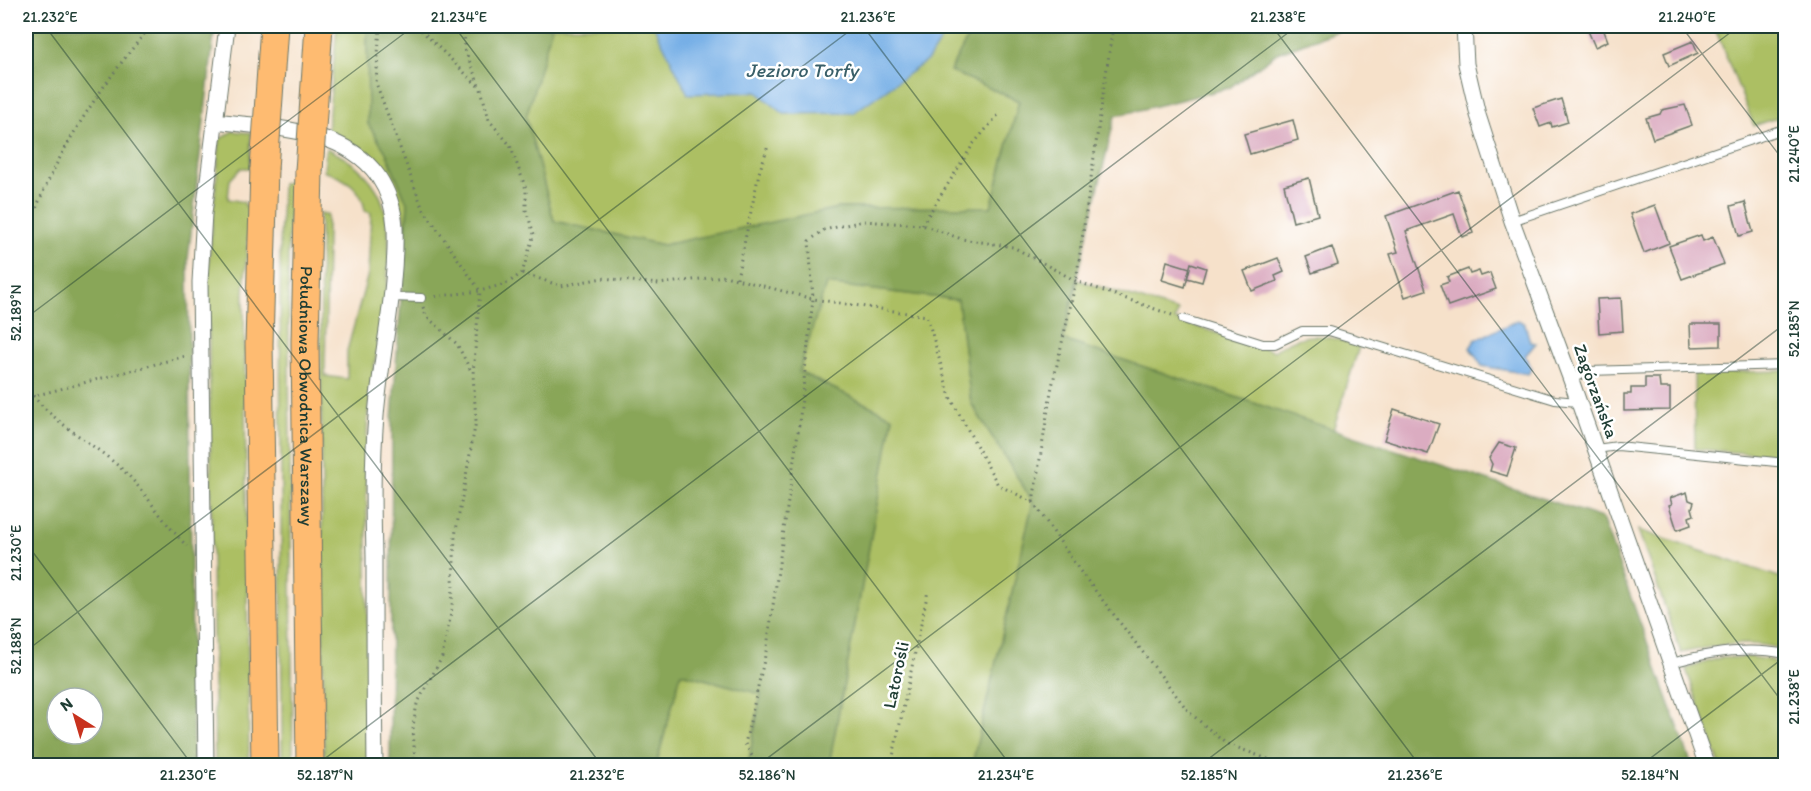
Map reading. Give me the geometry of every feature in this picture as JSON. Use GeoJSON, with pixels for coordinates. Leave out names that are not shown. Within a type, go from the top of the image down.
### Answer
{"type":"FeatureCollection","features":[{"type":"Feature","properties":{"kind":"highway"},"geometry":{"type":"LineString","coordinates":[[265,765],[259,344],[264,169],[274,26]]}},
{"type":"Feature","properties":{"kind":"highway","name":"Południowa Obwodnica Warszawy"},"geometry":{"type":"LineString","coordinates":[[310,765],[305,342],[309,171],[320,26]]}},
{"type":"Feature","properties":{"kind":"street"},"geometry":{"type":"LineString","coordinates":[[206,765],[199,352],[202,240],[227,26]]}},
{"type":"Feature","properties":{"kind":"street","name":"Zagórzańska"},"geometry":{"type":"LineString","coordinates":[[1464,26],[1468,74],[1512,222],[1596,449],[1707,765]]}},
{"type":"Feature","properties":{"kind":"street"},"geometry":{"type":"LineString","coordinates":[[215,122],[315,136],[341,146],[370,166],[383,184],[394,215],[395,245],[376,417],[373,471],[375,765]]}},
{"type":"Feature","properties":{"kind":"lane"},"geometry":{"type":"LineString","coordinates":[[1512,222],[1785,128]]}},
{"type":"Feature","properties":{"kind":"lane"},"geometry":{"type":"LineString","coordinates":[[389,297],[421,298]]}},
{"type":"Feature","properties":{"kind":"lane"},"geometry":{"type":"LineString","coordinates":[[1183,319],[1263,344],[1275,344],[1302,331],[1329,331],[1555,400],[1579,402]]}},
{"type":"Feature","properties":{"kind":"lane"},"geometry":{"type":"LineString","coordinates":[[1571,380],[1589,371],[1785,365]]}},
{"type":"Feature","properties":{"kind":"lane"},"geometry":{"type":"LineString","coordinates":[[1596,449],[1618,446],[1785,463]]}},
{"type":"Feature","properties":{"kind":"lane"},"geometry":{"type":"LineString","coordinates":[[1672,663],[1708,652],[1765,650],[1785,654]]}},
{"type":"Feature","properties":{"kind":"path"},"geometry":{"type":"LineString","coordinates":[[26,236],[63,153],[118,65],[151,26]]}},
{"type":"Feature","properties":{"kind":"path"},"geometry":{"type":"LineString","coordinates":[[380,26],[376,83],[422,207],[480,291],[473,374],[476,421],[455,536],[452,608],[442,657],[417,704],[413,726],[415,765]]}},
{"type":"Feature","properties":{"kind":"path"},"geometry":{"type":"LineString","coordinates":[[417,26],[481,89]]}},
{"type":"Feature","properties":{"kind":"path"},"geometry":{"type":"LineString","coordinates":[[464,26],[465,50],[481,89],[489,120],[510,145],[526,189],[526,210],[534,234],[522,273],[508,283],[480,291],[421,298],[426,316],[457,344],[473,374]]}},
{"type":"Feature","properties":{"kind":"path"},"geometry":{"type":"LineString","coordinates":[[1033,502],[1051,392],[1076,281],[1113,26]]}},
{"type":"Feature","properties":{"kind":"path"},"geometry":{"type":"LineString","coordinates":[[922,225],[974,143],[999,114]]}},
{"type":"Feature","properties":{"kind":"path"},"geometry":{"type":"LineString","coordinates":[[737,279],[759,173],[768,146]]}},
{"type":"Feature","properties":{"kind":"path"},"geometry":{"type":"LineString","coordinates":[[758,765],[746,744],[767,647],[800,425],[813,299],[809,241],[824,230],[863,221],[922,225],[962,239],[1013,247],[1076,281],[1183,319]]}},
{"type":"Feature","properties":{"kind":"path"},"geometry":{"type":"LineString","coordinates":[[522,273],[561,286],[603,278],[658,284],[725,276],[813,299],[927,316],[950,397],[998,485],[1033,502],[1080,570],[1189,712],[1225,743],[1286,765]]}},
{"type":"Feature","properties":{"kind":"path"},"geometry":{"type":"LineString","coordinates":[[26,398],[199,352]]}},
{"type":"Feature","properties":{"kind":"path"},"geometry":{"type":"LineString","coordinates":[[26,386],[32,396],[127,474],[186,546],[203,556]]}},
{"type":"Feature","properties":{"kind":"path","name":"Latorośli"},"geometry":{"type":"LineString","coordinates":[[891,765],[928,591]]}},
{"type":"Feature","properties":{"kind":"green space"},"geometry":{"type":"Polygon","coordinates":[[[26,26],[215,26],[188,259],[193,765],[26,765],[26,26]]]}},
{"type":"Feature","properties":{"kind":"green space"},"geometry":{"type":"Polygon","coordinates":[[[337,26],[367,26],[368,124],[386,152],[408,205],[406,231],[398,196],[383,169],[360,149],[327,134],[337,26]]]}},
{"type":"Feature","properties":{"kind":"green space"},"geometry":{"type":"Polygon","coordinates":[[[367,26],[552,26],[526,117],[554,221],[663,245],[838,208],[991,207],[1019,101],[950,71],[974,26],[1351,26],[1277,53],[1229,88],[1115,116],[1063,340],[1602,518],[1692,765],[972,765],[1033,502],[971,403],[958,300],[826,284],[799,372],[893,417],[829,765],[748,765],[761,694],[681,673],[656,765],[390,765],[392,419],[408,205],[386,152],[368,124],[367,26]]]}},
{"type":"Feature","properties":{"kind":"green space"},"geometry":{"type":"Polygon","coordinates":[[[552,26],[974,26],[950,71],[1019,101],[991,207],[838,208],[663,245],[554,221],[526,117],[552,26]]]}},
{"type":"Feature","properties":{"kind":"green space"},"geometry":{"type":"Polygon","coordinates":[[[1714,26],[1785,26],[1785,115],[1754,126],[1714,26]]]}},
{"type":"Feature","properties":{"kind":"green space"},"geometry":{"type":"Polygon","coordinates":[[[233,131],[251,133],[250,168],[241,168],[230,180],[228,199],[244,202],[245,206],[250,205],[244,294],[249,765],[215,766],[208,271],[220,139],[233,131]]]}},
{"type":"Feature","properties":{"kind":"green space"},"geometry":{"type":"Polygon","coordinates":[[[326,148],[354,164],[369,179],[384,207],[388,229],[389,254],[384,310],[370,391],[367,430],[368,765],[324,765],[320,214],[327,214],[325,376],[347,379],[347,351],[368,274],[371,213],[365,211],[357,190],[352,185],[324,171],[326,148]]]}},
{"type":"Feature","properties":{"kind":"green space"},"geometry":{"type":"Polygon","coordinates":[[[291,182],[288,247],[293,765],[282,766],[280,248],[282,183],[291,182]]]}},
{"type":"Feature","properties":{"kind":"green space"},"geometry":{"type":"Polygon","coordinates":[[[1078,280],[1178,311],[1175,320],[1274,351],[1296,339],[1315,336],[1335,339],[1359,347],[1333,430],[1063,340],[1078,280]]]}},
{"type":"Feature","properties":{"kind":"green space"},"geometry":{"type":"Polygon","coordinates":[[[825,284],[958,300],[971,403],[1033,502],[972,765],[829,765],[893,417],[799,372],[825,284]]]}},
{"type":"Feature","properties":{"kind":"green space"},"geometry":{"type":"Polygon","coordinates":[[[1784,371],[1785,456],[1695,449],[1694,373],[1784,371]]]}},
{"type":"Feature","properties":{"kind":"green space"},"geometry":{"type":"Polygon","coordinates":[[[1638,530],[1785,579],[1785,650],[1759,645],[1733,644],[1681,653],[1638,530]]]}},
{"type":"Feature","properties":{"kind":"green space"},"geometry":{"type":"Polygon","coordinates":[[[1751,657],[1774,661],[1785,694],[1785,765],[1720,765],[1686,669],[1719,658],[1751,657]]]}},
{"type":"Feature","properties":{"kind":"green space"},"geometry":{"type":"Polygon","coordinates":[[[681,673],[761,694],[748,765],[656,766],[681,673]]]}},
{"type":"Feature","properties":{"kind":"water","name":"Jezioro Torfy"},"geometry":{"type":"Polygon","coordinates":[[[654,26],[950,26],[928,60],[853,113],[784,114],[757,92],[688,94],[654,26]]]}},
{"type":"Feature","properties":{"kind":"water"},"geometry":{"type":"Polygon","coordinates":[[[1518,320],[1525,324],[1530,342],[1536,343],[1525,356],[1532,369],[1528,374],[1482,366],[1470,348],[1475,340],[1518,320]]]}},
{"type":"Feature","properties":{"kind":"building"},"geometry":{"type":"Polygon","coordinates":[[[1586,26],[1602,26],[1608,41],[1595,47],[1586,26]]]}},
{"type":"Feature","properties":{"kind":"building"},"geometry":{"type":"Polygon","coordinates":[[[1693,41],[1698,53],[1669,66],[1664,53],[1693,41]]]}},
{"type":"Feature","properties":{"kind":"building"},"geometry":{"type":"Polygon","coordinates":[[[1561,99],[1568,122],[1552,127],[1551,123],[1540,127],[1533,108],[1561,99]]]}},
{"type":"Feature","properties":{"kind":"building"},"geometry":{"type":"Polygon","coordinates":[[[1685,105],[1692,125],[1653,139],[1646,118],[1660,114],[1662,110],[1685,105]]]}},
{"type":"Feature","properties":{"kind":"building"},"geometry":{"type":"Polygon","coordinates":[[[1293,120],[1298,140],[1250,154],[1244,134],[1293,120]]]}},
{"type":"Feature","properties":{"kind":"building"},"geometry":{"type":"Polygon","coordinates":[[[1309,178],[1318,215],[1293,222],[1284,185],[1309,178]]]}},
{"type":"Feature","properties":{"kind":"building"},"geometry":{"type":"Polygon","coordinates":[[[1458,190],[1473,233],[1462,237],[1454,214],[1406,231],[1426,290],[1405,297],[1390,254],[1398,252],[1386,216],[1458,190]]]}},
{"type":"Feature","properties":{"kind":"building"},"geometry":{"type":"Polygon","coordinates":[[[1745,202],[1753,232],[1739,236],[1731,206],[1745,202]]]}},
{"type":"Feature","properties":{"kind":"building"},"geometry":{"type":"Polygon","coordinates":[[[1655,205],[1669,243],[1644,253],[1630,214],[1655,205]]]}},
{"type":"Feature","properties":{"kind":"building"},"geometry":{"type":"Polygon","coordinates":[[[1701,235],[1703,241],[1713,237],[1724,264],[1682,279],[1669,246],[1701,235]]]}},
{"type":"Feature","properties":{"kind":"building"},"geometry":{"type":"Polygon","coordinates":[[[1332,247],[1338,264],[1312,273],[1306,257],[1332,247]]]}},
{"type":"Feature","properties":{"kind":"building"},"geometry":{"type":"Polygon","coordinates":[[[1278,258],[1284,272],[1275,276],[1277,281],[1252,291],[1244,271],[1278,258]]]}},
{"type":"Feature","properties":{"kind":"building"},"geometry":{"type":"Polygon","coordinates":[[[1167,261],[1190,268],[1185,287],[1162,280],[1167,261]]]}},
{"type":"Feature","properties":{"kind":"building"},"geometry":{"type":"Polygon","coordinates":[[[1191,263],[1206,268],[1202,282],[1187,278],[1191,263]]]}},
{"type":"Feature","properties":{"kind":"building"},"geometry":{"type":"Polygon","coordinates":[[[1468,269],[1470,274],[1479,271],[1481,276],[1490,273],[1496,289],[1448,306],[1440,285],[1449,282],[1447,277],[1468,269]]]}},
{"type":"Feature","properties":{"kind":"building"},"geometry":{"type":"Polygon","coordinates":[[[1621,298],[1623,331],[1599,333],[1597,299],[1621,298]]]}},
{"type":"Feature","properties":{"kind":"building"},"geometry":{"type":"Polygon","coordinates":[[[1690,324],[1721,324],[1721,346],[1691,347],[1690,324]]]}},
{"type":"Feature","properties":{"kind":"building"},"geometry":{"type":"Polygon","coordinates":[[[1645,378],[1659,378],[1660,388],[1670,388],[1670,410],[1624,411],[1624,394],[1631,394],[1631,388],[1645,388],[1645,378]]]}},
{"type":"Feature","properties":{"kind":"building"},"geometry":{"type":"Polygon","coordinates":[[[1394,409],[1439,424],[1428,454],[1384,440],[1394,409]]]}},
{"type":"Feature","properties":{"kind":"building"},"geometry":{"type":"Polygon","coordinates":[[[1499,443],[1516,448],[1507,476],[1490,471],[1492,464],[1489,458],[1499,443]]]}},
{"type":"Feature","properties":{"kind":"building"},"geometry":{"type":"Polygon","coordinates":[[[1687,492],[1689,500],[1694,502],[1692,508],[1694,515],[1689,517],[1691,525],[1677,530],[1669,505],[1672,504],[1670,498],[1687,492]]]}}]}
